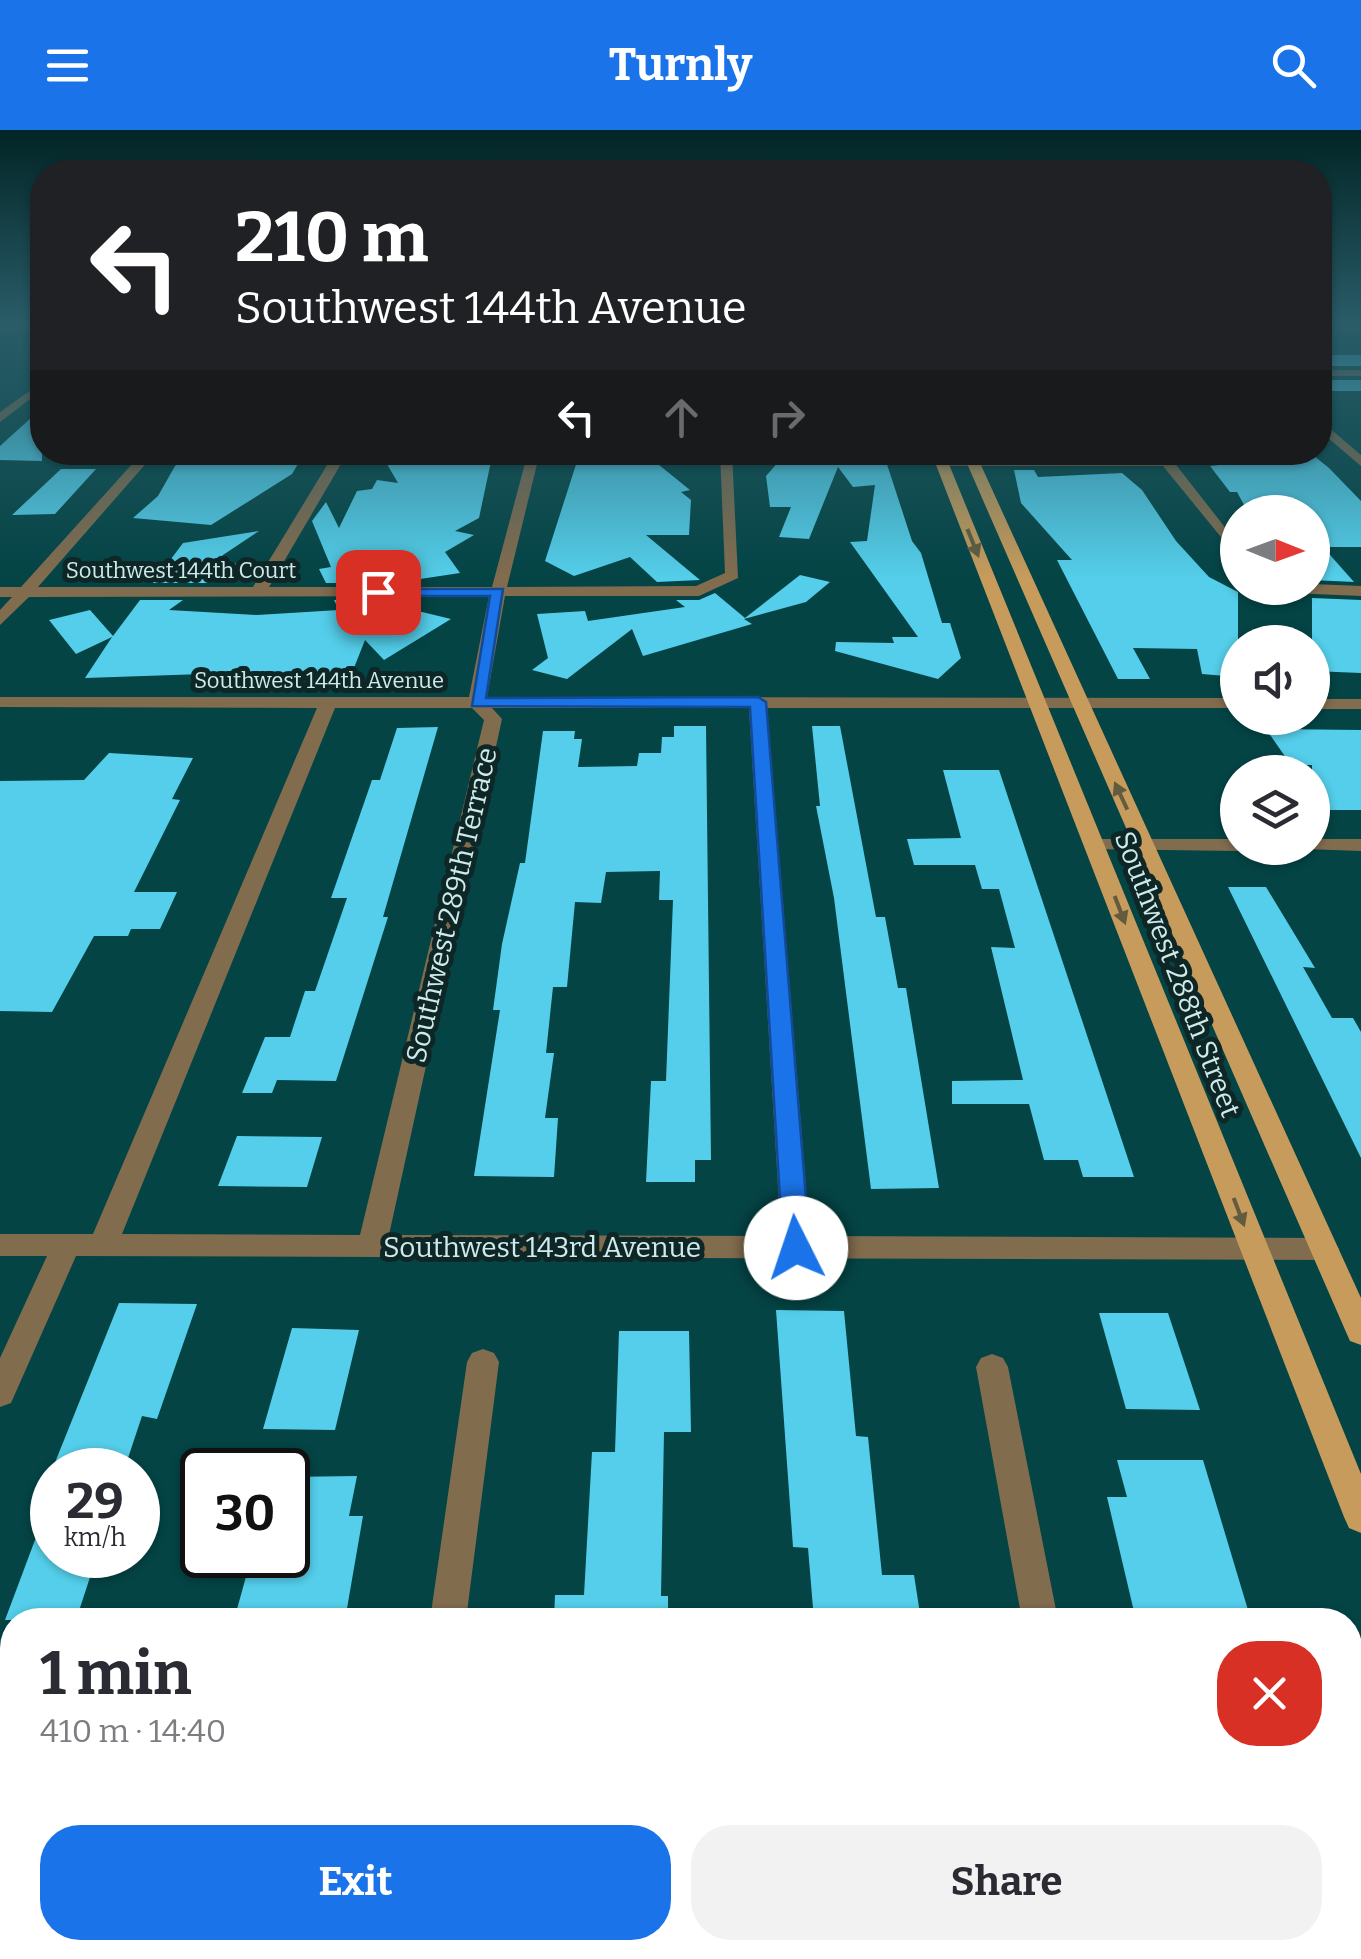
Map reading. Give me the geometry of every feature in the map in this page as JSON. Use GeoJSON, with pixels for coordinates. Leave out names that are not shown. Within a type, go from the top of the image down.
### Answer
{"type":"FeatureCollection","features":[{"type":"Feature","properties":{"kind":"main road","name":"Southwest 288th Street"},"geometry":{"type":"LineString","coordinates":[[942,465],[1361,1517]]}},
{"type":"Feature","properties":{"kind":"main road","name":"Southwest 288th Street"},"geometry":{"type":"LineString","coordinates":[[974,465],[1361,1332]]}},
{"type":"Feature","properties":{"kind":"street"},"geometry":{"type":"LineString","coordinates":[[1332,435],[1361,462]]}},
{"type":"Feature","properties":{"kind":"street"},"geometry":{"type":"LineString","coordinates":[[0,620],[138,465]]}},
{"type":"Feature","properties":{"kind":"street"},"geometry":{"type":"LineString","coordinates":[[258,592],[334,465]]}},
{"type":"Feature","properties":{"kind":"street","name":"Southwest 289th Terrace"},"geometry":{"type":"LineString","coordinates":[[372,1246],[494,720],[478,703],[498,592],[531,465]]}},
{"type":"Feature","properties":{"kind":"street","name":"Southwest 144th Court"},"geometry":{"type":"LineString","coordinates":[[0,592],[700,591],[733,575],[727,465]]}},
{"type":"Feature","properties":{"kind":"street"},"geometry":{"type":"LineString","coordinates":[[1169,465],[1220,531]]}},
{"type":"Feature","properties":{"kind":"street"},"geometry":{"type":"LineString","coordinates":[[1330,589],[1361,590]]}},
{"type":"Feature","properties":{"kind":"street","name":"Southwest 144th Avenue"},"geometry":{"type":"LineString","coordinates":[[0,702],[1220,703]]}},
{"type":"Feature","properties":{"kind":"street"},"geometry":{"type":"LineString","coordinates":[[104,1246],[328,702]]}},
{"type":"Feature","properties":{"kind":"street"},"geometry":{"type":"LineString","coordinates":[[758,702],[796,1248]]}},
{"type":"Feature","properties":{"kind":"street"},"geometry":{"type":"LineString","coordinates":[[1330,704],[1361,704]]}},
{"type":"Feature","properties":{"kind":"street"},"geometry":{"type":"LineString","coordinates":[[1095,844],[1220,844]]}},
{"type":"Feature","properties":{"kind":"street"},"geometry":{"type":"LineString","coordinates":[[1330,845],[1361,845]]}},
{"type":"Feature","properties":{"kind":"street","name":"Southwest 143rd Avenue"},"geometry":{"type":"LineString","coordinates":[[0,1246],[1324,1250]]}},
{"type":"Feature","properties":{"kind":"street"},"geometry":{"type":"LineString","coordinates":[[0,1393],[66,1246]]}},
{"type":"Feature","properties":{"kind":"street"},"geometry":{"type":"LineString","coordinates":[[450,1608],[483,1362]]}},
{"type":"Feature","properties":{"kind":"street"},"geometry":{"type":"LineString","coordinates":[[992,1367],[1038,1608]]}},
{"type":"Feature","properties":{"kind":"building"},"geometry":{"type":"Polygon","coordinates":[[[30,419],[30,461],[0,460],[0,446],[30,419]]]}},
{"type":"Feature","properties":{"kind":"building"},"geometry":{"type":"Polygon","coordinates":[[[297,465],[292,474],[211,525],[133,518],[158,496],[175,466],[297,465]]]}},
{"type":"Feature","properties":{"kind":"building"},"geometry":{"type":"Polygon","coordinates":[[[388,465],[490,465],[479,518],[455,531],[474,535],[445,552],[460,573],[420,579],[406,558],[357,564],[367,583],[326,583],[319,569],[331,567],[312,521],[326,502],[339,528],[357,491],[372,489],[377,480],[398,483],[388,465]]]}},
{"type":"Feature","properties":{"kind":"building"},"geometry":{"type":"Polygon","coordinates":[[[576,465],[659,465],[690,490],[681,492],[691,500],[689,535],[646,535],[700,580],[657,582],[630,557],[574,576],[545,561],[576,465]]]}},
{"type":"Feature","properties":{"kind":"building"},"geometry":{"type":"Polygon","coordinates":[[[776,465],[887,465],[912,541],[921,553],[942,623],[950,623],[961,658],[938,679],[835,651],[836,642],[894,643],[892,637],[918,637],[850,542],[867,541],[875,485],[853,487],[838,467],[809,539],[779,537],[791,507],[770,507],[766,476],[776,465]]]}},
{"type":"Feature","properties":{"kind":"building"},"geometry":{"type":"Polygon","coordinates":[[[1325,465],[1361,501],[1361,547],[1330,547],[1330,495],[1230,492],[1210,466],[1325,465]]]}},
{"type":"Feature","properties":{"kind":"building"},"geometry":{"type":"Polygon","coordinates":[[[61,469],[96,469],[55,514],[12,515],[61,469]]]}},
{"type":"Feature","properties":{"kind":"building"},"geometry":{"type":"Polygon","coordinates":[[[1014,470],[1034,470],[1038,477],[1122,473],[1142,490],[1176,541],[1209,577],[1220,583],[1220,605],[1238,605],[1238,625],[1220,625],[1220,676],[1202,674],[1197,649],[1133,648],[1150,679],[1118,679],[1057,560],[1072,560],[1021,503],[1014,470]]]}},
{"type":"Feature","properties":{"kind":"building"},"geometry":{"type":"Polygon","coordinates":[[[259,531],[214,561],[238,564],[210,583],[153,583],[183,543],[259,531]]]}},
{"type":"Feature","properties":{"kind":"building"},"geometry":{"type":"Polygon","coordinates":[[[1330,555],[1354,582],[1330,581],[1330,555]]]}},
{"type":"Feature","properties":{"kind":"building"},"geometry":{"type":"Polygon","coordinates":[[[800,575],[830,582],[806,602],[744,619],[752,624],[643,656],[632,629],[567,679],[532,670],[548,658],[537,614],[585,611],[588,621],[685,607],[676,600],[699,600],[715,593],[745,618],[800,575]]]}},
{"type":"Feature","properties":{"kind":"building"},"geometry":{"type":"Polygon","coordinates":[[[1330,599],[1361,600],[1361,673],[1330,672],[1330,625],[1312,625],[1312,605],[1330,605],[1330,599]]]}},
{"type":"Feature","properties":{"kind":"building"},"geometry":{"type":"Polygon","coordinates":[[[140,600],[183,600],[169,610],[257,615],[339,610],[334,600],[375,600],[381,611],[422,612],[451,619],[384,660],[365,640],[350,678],[203,674],[85,678],[112,637],[76,654],[49,620],[90,610],[113,636],[140,600]]]}},
{"type":"Feature","properties":{"kind":"building"},"geometry":{"type":"Polygon","coordinates":[[[674,726],[706,726],[711,1160],[695,1160],[695,1182],[646,1182],[651,1081],[666,1081],[673,900],[659,900],[660,871],[606,872],[601,903],[575,902],[567,987],[553,987],[546,1053],[554,1053],[545,1118],[558,1118],[554,1177],[474,1176],[500,1010],[493,1010],[502,944],[520,863],[525,863],[543,731],[575,731],[574,739],[582,739],[578,767],[637,766],[639,753],[661,753],[662,737],[674,737],[674,726]]]}},
{"type":"Feature","properties":{"kind":"building"},"geometry":{"type":"Polygon","coordinates":[[[812,726],[840,726],[876,917],[885,917],[898,988],[906,988],[939,1188],[871,1189],[834,898],[816,806],[820,806],[812,726]]]}},
{"type":"Feature","properties":{"kind":"building"},"geometry":{"type":"Polygon","coordinates":[[[438,727],[383,917],[388,917],[336,1081],[277,1080],[272,1093],[242,1093],[265,1037],[290,1037],[305,991],[315,991],[347,898],[331,898],[372,780],[380,780],[397,728],[438,727]]]}},
{"type":"Feature","properties":{"kind":"building"},"geometry":{"type":"Polygon","coordinates":[[[1330,730],[1361,730],[1361,810],[1330,810],[1330,755],[1284,755],[1270,735],[1330,735],[1330,730]]]}},
{"type":"Feature","properties":{"kind":"building"},"geometry":{"type":"Polygon","coordinates":[[[109,753],[193,758],[172,799],[180,800],[134,892],[177,892],[160,929],[131,929],[128,936],[94,936],[52,1012],[0,1011],[0,781],[84,780],[109,753]]]}},
{"type":"Feature","properties":{"kind":"building"},"geometry":{"type":"Polygon","coordinates":[[[943,770],[999,770],[1134,1177],[1083,1177],[1078,1160],[1044,1160],[1029,1104],[952,1104],[952,1081],[1023,1080],[991,947],[1015,948],[999,889],[982,889],[975,865],[914,865],[907,839],[961,838],[943,770]]]}},
{"type":"Feature","properties":{"kind":"building"},"geometry":{"type":"Polygon","coordinates":[[[1228,887],[1266,887],[1315,968],[1303,967],[1332,1018],[1353,1018],[1361,1032],[1361,1158],[1228,887]]]}},
{"type":"Feature","properties":{"kind":"building"},"geometry":{"type":"Polygon","coordinates":[[[237,1136],[322,1137],[307,1187],[218,1186],[237,1136]]]}},
{"type":"Feature","properties":{"kind":"building"},"geometry":{"type":"Polygon","coordinates":[[[119,1303],[197,1304],[157,1419],[142,1416],[131,1448],[61,1448],[119,1303]]]}},
{"type":"Feature","properties":{"kind":"building"},"geometry":{"type":"Polygon","coordinates":[[[776,1310],[844,1311],[856,1436],[868,1437],[882,1575],[914,1575],[919,1608],[813,1608],[808,1548],[793,1547],[776,1310]]]}},
{"type":"Feature","properties":{"kind":"building"},"geometry":{"type":"Polygon","coordinates":[[[1099,1313],[1168,1313],[1200,1410],[1126,1409],[1099,1313]]]}},
{"type":"Feature","properties":{"kind":"building"},"geometry":{"type":"Polygon","coordinates":[[[292,1328],[359,1330],[335,1430],[263,1429],[292,1328]]]}},
{"type":"Feature","properties":{"kind":"building"},"geometry":{"type":"Polygon","coordinates":[[[619,1331],[689,1331],[691,1432],[664,1432],[661,1596],[668,1596],[668,1608],[554,1608],[555,1595],[584,1595],[592,1452],[615,1452],[619,1331]]]}},
{"type":"Feature","properties":{"kind":"building"},"geometry":{"type":"Polygon","coordinates":[[[1117,1460],[1203,1460],[1247,1608],[1133,1608],[1107,1497],[1127,1497],[1117,1460]]]}},
{"type":"Feature","properties":{"kind":"building"},"geometry":{"type":"Polygon","coordinates":[[[357,1476],[349,1516],[363,1516],[347,1608],[237,1608],[246,1578],[310,1578],[310,1477],[357,1476]]]}},
{"type":"Feature","properties":{"kind":"building"},"geometry":{"type":"Polygon","coordinates":[[[30,1553],[30,1578],[90,1578],[80,1608],[10,1608],[30,1553]]]}},
{"type":"Feature","properties":{"kind":"route"},"geometry":{"type":"LineString","coordinates":[[378,592],[498,592],[478,703],[758,702],[796,1248]]}}]}
